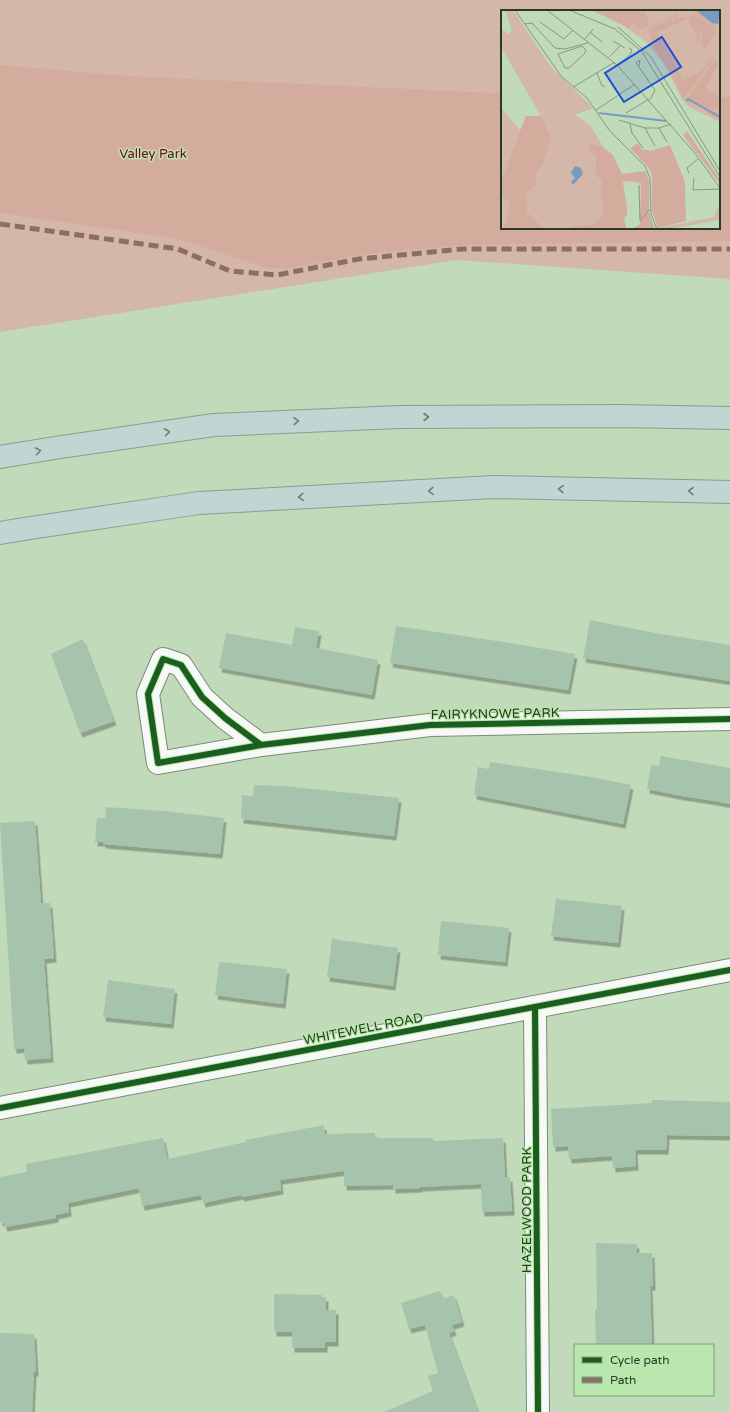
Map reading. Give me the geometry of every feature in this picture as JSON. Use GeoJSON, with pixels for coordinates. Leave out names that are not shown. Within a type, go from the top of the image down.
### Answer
{"type":"FeatureCollection","features":[{"type":"Feature","properties":{"kind":"highway"},"geometry":{"type":"LineString","coordinates":[[0,457],[214,425],[400,417],[620,416],[730,418]]}},
{"type":"Feature","properties":{"kind":"highway"},"geometry":{"type":"LineString","coordinates":[[0,533],[44,525],[199,503],[494,487],[730,492]]}},
{"type":"Feature","properties":{"kind":"street","name":"FAIRYKNOWE PARK"},"geometry":{"type":"LineString","coordinates":[[261,745],[225,718],[202,697],[181,665],[163,659],[148,694],[158,762],[261,745],[430,725],[730,719]]}},
{"type":"Feature","properties":{"kind":"street","name":"WHITEWELL ROAD"},"geometry":{"type":"LineString","coordinates":[[0,1108],[730,970]]}},
{"type":"Feature","properties":{"kind":"street","name":"HAZELWOOD PARK"},"geometry":{"type":"LineString","coordinates":[[535,1007],[538,1412]]}},
{"type":"Feature","properties":{"kind":"green space","name":"Valley Park"},"geometry":{"type":"Polygon","coordinates":[[[0,0],[730,0],[730,279],[456,260],[0,332],[0,0]]]}},
{"type":"Feature","properties":{"kind":"green space"},"geometry":{"type":"Polygon","coordinates":[[[0,65],[127,76],[501,92],[501,229],[720,229],[720,97],[730,98],[730,241],[462,245],[359,255],[285,269],[263,267],[179,239],[0,213],[0,65]]]}},
{"type":"Feature","properties":{"kind":"building"},"geometry":{"type":"Polygon","coordinates":[[[590,620],[655,633],[730,645],[730,681],[583,658],[590,620]]]}},
{"type":"Feature","properties":{"kind":"building"},"geometry":{"type":"Polygon","coordinates":[[[396,626],[575,654],[568,690],[390,663],[396,626]]]}},
{"type":"Feature","properties":{"kind":"building"},"geometry":{"type":"Polygon","coordinates":[[[295,627],[319,631],[316,648],[378,660],[372,695],[219,668],[226,633],[292,645],[295,627]]]}},
{"type":"Feature","properties":{"kind":"building"},"geometry":{"type":"Polygon","coordinates":[[[83,639],[114,721],[80,733],[51,654],[83,639]]]}},
{"type":"Feature","properties":{"kind":"building"},"geometry":{"type":"Polygon","coordinates":[[[661,756],[730,768],[730,804],[647,789],[651,765],[659,766],[661,756]]]}},
{"type":"Feature","properties":{"kind":"building"},"geometry":{"type":"Polygon","coordinates":[[[490,762],[591,777],[631,785],[623,824],[474,795],[478,767],[489,769],[490,762]]]}},
{"type":"Feature","properties":{"kind":"building"},"geometry":{"type":"Polygon","coordinates":[[[254,785],[283,786],[399,798],[394,836],[241,819],[242,795],[253,796],[254,785]]]}},
{"type":"Feature","properties":{"kind":"building"},"geometry":{"type":"Polygon","coordinates":[[[106,807],[164,811],[224,818],[220,854],[103,844],[103,842],[95,842],[97,818],[105,818],[106,807]]]}},
{"type":"Feature","properties":{"kind":"building"},"geometry":{"type":"Polygon","coordinates":[[[35,821],[41,903],[50,903],[54,958],[44,959],[51,1058],[25,1060],[24,1048],[14,1049],[0,823],[35,821]]]}},
{"type":"Feature","properties":{"kind":"building"},"geometry":{"type":"Polygon","coordinates":[[[556,899],[622,906],[618,943],[551,936],[556,899]]]}},
{"type":"Feature","properties":{"kind":"building"},"geometry":{"type":"Polygon","coordinates":[[[441,921],[509,928],[505,962],[438,955],[441,921]]]}},
{"type":"Feature","properties":{"kind":"building"},"geometry":{"type":"Polygon","coordinates":[[[332,939],[398,948],[393,986],[327,977],[332,939]]]}},
{"type":"Feature","properties":{"kind":"building"},"geometry":{"type":"Polygon","coordinates":[[[219,962],[287,969],[283,1004],[215,995],[219,962]]]}},
{"type":"Feature","properties":{"kind":"building"},"geometry":{"type":"Polygon","coordinates":[[[108,980],[175,989],[171,1024],[103,1017],[108,980]]]}},
{"type":"Feature","properties":{"kind":"building"},"geometry":{"type":"Polygon","coordinates":[[[652,1100],[730,1102],[730,1136],[667,1135],[666,1150],[635,1150],[636,1166],[613,1168],[612,1156],[569,1159],[568,1146],[553,1147],[551,1109],[652,1103],[652,1100]]]}},
{"type":"Feature","properties":{"kind":"building"},"geometry":{"type":"Polygon","coordinates":[[[324,1125],[325,1134],[375,1133],[375,1138],[433,1138],[434,1141],[503,1138],[505,1177],[510,1177],[512,1211],[482,1212],[481,1184],[393,1189],[393,1185],[344,1186],[344,1171],[280,1180],[281,1190],[242,1197],[241,1195],[203,1203],[201,1195],[142,1206],[139,1188],[68,1203],[69,1212],[56,1215],[56,1218],[5,1227],[3,1221],[0,1222],[0,1177],[27,1172],[26,1164],[163,1138],[167,1159],[246,1142],[246,1140],[324,1125]]]}},
{"type":"Feature","properties":{"kind":"building"},"geometry":{"type":"Polygon","coordinates":[[[596,1243],[637,1244],[636,1253],[652,1253],[653,1286],[650,1286],[652,1344],[596,1344],[595,1309],[597,1309],[596,1243]]]}},
{"type":"Feature","properties":{"kind":"building"},"geometry":{"type":"Polygon","coordinates":[[[440,1291],[443,1299],[454,1295],[462,1322],[452,1325],[454,1331],[449,1333],[478,1412],[384,1412],[433,1391],[428,1376],[438,1373],[425,1325],[409,1329],[401,1303],[440,1291]]]}},
{"type":"Feature","properties":{"kind":"building"},"geometry":{"type":"Polygon","coordinates":[[[274,1294],[322,1295],[322,1297],[326,1297],[326,1310],[336,1310],[336,1342],[325,1342],[325,1348],[292,1348],[292,1332],[274,1332],[274,1294]]]}},
{"type":"Feature","properties":{"kind":"building"},"geometry":{"type":"Polygon","coordinates":[[[0,1333],[34,1334],[36,1372],[34,1372],[32,1412],[0,1412],[0,1333]]]}},
{"type":"Feature","properties":{"kind":"marked path"},"geometry":{"type":"LineString","coordinates":[[0,224],[178,249],[230,271],[277,275],[359,259],[463,249],[730,249]]}},
{"type":"Feature","properties":{"kind":"cycle path"},"geometry":{"type":"LineString","coordinates":[[261,745],[225,718],[202,697],[181,665],[163,659],[148,694],[158,763],[261,745],[430,725],[730,719]]}},
{"type":"Feature","properties":{"kind":"cycle path"},"geometry":{"type":"LineString","coordinates":[[0,1108],[730,970]]}},
{"type":"Feature","properties":{"kind":"cycle path"},"geometry":{"type":"LineString","coordinates":[[535,1007],[538,1412]]}}]}
